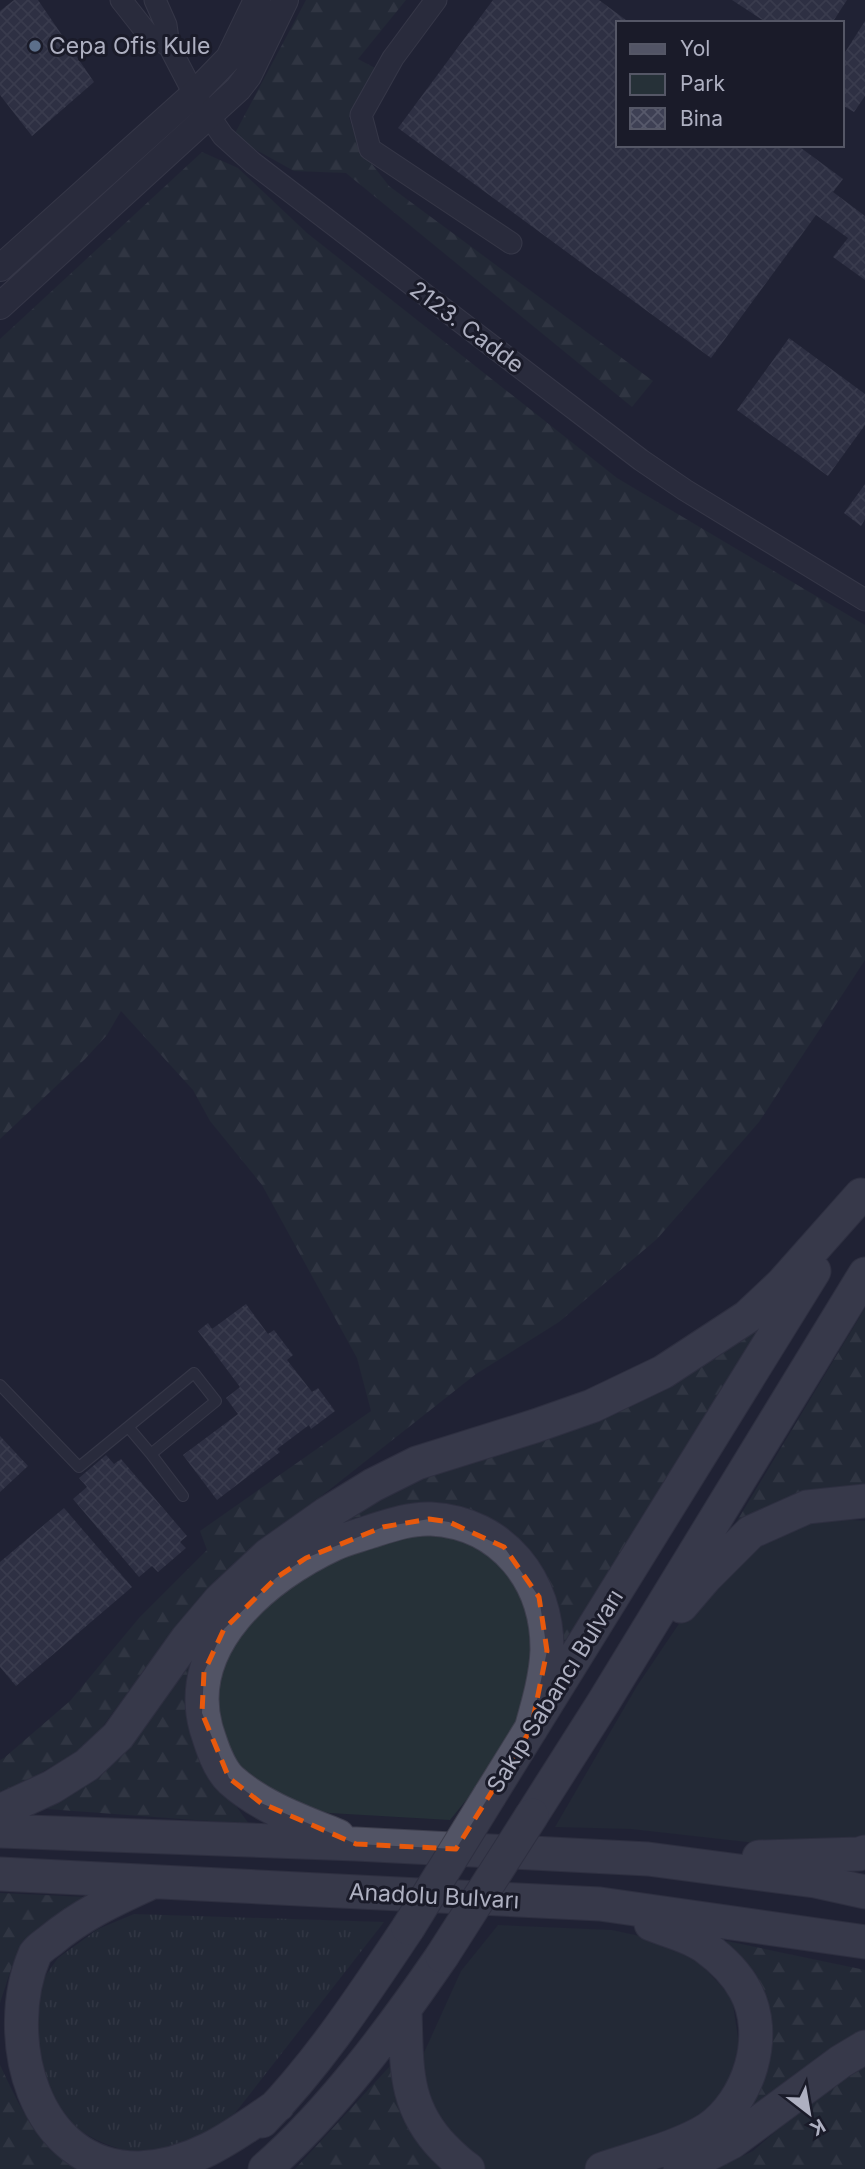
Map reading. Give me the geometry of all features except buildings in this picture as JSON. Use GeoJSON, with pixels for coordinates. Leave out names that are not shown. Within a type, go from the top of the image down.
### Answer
{"type":"FeatureCollection","features":[{"type":"Feature","properties":{"kind":"main road","name":"Sakıp Sabancı Bulvarı"},"geometry":{"type":"LineString","coordinates":[[212,2169],[278,2105],[344,2023],[408,1928],[863,1191]]}},
{"type":"Feature","properties":{"kind":"main road"},"geometry":{"type":"LineString","coordinates":[[0,1811],[52,1787],[87,1765],[118,1737],[187,1639],[220,1600],[268,1555],[373,1485],[416,1463],[581,1410],[663,1372],[747,1317],[782,1284],[863,1191]]}},
{"type":"Feature","properties":{"kind":"main road","name":"Sakıp Sabancı Bulvarı"},"geometry":{"type":"LineString","coordinates":[[265,2169],[331,2101],[405,2011],[442,1956],[603,1703],[865,1274]]}},
{"type":"Feature","properties":{"kind":"main road"},"geometry":{"type":"LineString","coordinates":[[603,1703],[705,1578],[751,1532],[807,1507],[865,1501]]}},
{"type":"Feature","properties":{"kind":"main road"},"geometry":{"type":"LineString","coordinates":[[356,1844],[261,1803],[229,1778],[211,1746],[202,1713],[204,1672],[224,1629],[276,1578],[306,1558],[336,1543],[407,1522],[429,1519],[450,1522],[486,1536],[504,1547],[530,1578],[544,1617],[547,1651],[543,1684],[531,1729]]}},
{"type":"Feature","properties":{"kind":"main road","name":"Anadolu Bulvarı"},"geometry":{"type":"LineString","coordinates":[[0,1831],[356,1844],[648,1859],[815,1881],[865,1892]]}},
{"type":"Feature","properties":{"kind":"main road"},"geometry":{"type":"LineString","coordinates":[[648,1859],[790,1857],[865,1852]]}},
{"type":"Feature","properties":{"kind":"main road","name":"Anadolu Bulvarı"},"geometry":{"type":"LineString","coordinates":[[0,1874],[600,1904],[865,1942]]}},
{"type":"Feature","properties":{"kind":"main road"},"geometry":{"type":"LineString","coordinates":[[152,1882],[101,1905],[65,1928],[36,1952],[26,1968],[11,2012],[8,2041],[20,2086],[32,2108],[46,2129],[80,2154],[104,2165],[136,2168],[166,2166],[197,2156],[228,2140],[278,2105]]}},
{"type":"Feature","properties":{"kind":"main road"},"geometry":{"type":"LineString","coordinates":[[600,1904],[703,1945],[728,1967],[745,1990],[756,2031],[748,2078],[723,2117],[688,2140],[602,2169]]}},
{"type":"Feature","properties":{"kind":"main road"},"geometry":{"type":"LineString","coordinates":[[405,2011],[408,2076],[419,2116],[434,2137],[468,2169]]}},
{"type":"Feature","properties":{"kind":"main road"},"geometry":{"type":"LineString","coordinates":[[680,2169],[732,2142],[865,2047]]}},
{"type":"Feature","properties":{"kind":"street","name":"2123. Cadde"},"geometry":{"type":"LineString","coordinates":[[121,0],[147,33],[169,46],[209,117],[223,136],[253,163],[641,460],[685,490],[865,600]]}},
{"type":"Feature","properties":{"kind":"street"},"geometry":{"type":"LineString","coordinates":[[155,0],[166,25],[169,46]]}},
{"type":"Feature","properties":{"kind":"street"},"geometry":{"type":"LineString","coordinates":[[0,268],[194,94],[234,51],[257,0]]}},
{"type":"Feature","properties":{"kind":"street"},"geometry":{"type":"LineString","coordinates":[[0,306],[209,117],[248,76],[285,0]]}},
{"type":"Feature","properties":{"kind":"street"},"geometry":{"type":"LineString","coordinates":[[436,0],[393,58],[361,115],[370,149],[512,243]]}},
{"type":"Feature","properties":{"kind":"lane"},"geometry":{"type":"LineString","coordinates":[[0,1385],[79,1467],[194,1373],[216,1401],[151,1454]]}},
{"type":"Feature","properties":{"kind":"lane"},"geometry":{"type":"LineString","coordinates":[[130,1428],[183,1496]]}},
{"type":"Feature","properties":{"kind":"highlighted area"},"geometry":{"type":"Polygon","coordinates":[[[429,1519],[449,1522],[504,1547],[539,1597],[547,1651],[531,1729],[456,1849],[356,1844],[261,1803],[229,1778],[202,1713],[204,1672],[224,1629],[276,1578],[306,1558],[383,1527],[429,1519]]]}},
{"type":"Feature","properties":{"kind":"green space"},"geometry":{"type":"Polygon","coordinates":[[[306,0],[406,0],[358,59],[377,69],[349,118],[361,150],[389,186],[653,381],[632,407],[346,173],[294,171],[233,137],[306,0]]]}},
{"type":"Feature","properties":{"kind":"green space"},"geometry":{"type":"Polygon","coordinates":[[[202,152],[238,168],[307,233],[617,478],[865,625],[865,960],[759,1122],[657,1239],[559,1322],[476,1374],[243,1558],[150,1662],[89,1745],[11,1790],[0,1792],[0,1760],[70,1701],[139,1618],[207,1550],[200,1531],[371,1411],[357,1358],[262,1185],[210,1121],[193,1090],[121,1011],[107,1035],[85,1059],[0,1139],[0,339],[202,152]]]}},
{"type":"Feature","properties":{"kind":"green space"},"geometry":{"type":"Polygon","coordinates":[[[865,1308],[865,1497],[728,1536],[865,1308]]]}},
{"type":"Feature","properties":{"kind":"green space"},"geometry":{"type":"Polygon","coordinates":[[[778,1311],[558,1669],[417,1511],[213,1774],[249,1824],[47,1809],[110,1762],[240,1595],[364,1500],[778,1311]]]}},
{"type":"Feature","properties":{"kind":"green space"},"geometry":{"type":"Polygon","coordinates":[[[830,1518],[865,1521],[865,1843],[756,1843],[631,1829],[555,1827],[637,1686],[701,1591],[758,1537],[830,1518]]]}},
{"type":"Feature","properties":{"kind":"green space"},"geometry":{"type":"Polygon","coordinates":[[[401,1533],[460,1539],[499,1559],[524,1597],[536,1640],[524,1709],[485,1777],[450,1820],[329,1813],[261,1793],[219,1747],[213,1699],[223,1652],[298,1575],[401,1533]]]}},
{"type":"Feature","properties":{"kind":"green space"},"geometry":{"type":"Polygon","coordinates":[[[0,1893],[86,1897],[39,1931],[13,1963],[0,2003],[0,1893]]]}},
{"type":"Feature","properties":{"kind":"green space"},"geometry":{"type":"Polygon","coordinates":[[[134,1914],[384,1922],[232,2117],[194,2140],[157,2151],[139,2152],[100,2142],[69,2124],[43,2098],[31,1996],[58,1958],[98,1929],[134,1914]]]}},
{"type":"Feature","properties":{"kind":"green space"},"geometry":{"type":"Polygon","coordinates":[[[498,1925],[612,1930],[682,1945],[732,1997],[739,2045],[726,2090],[701,2122],[589,2169],[477,2169],[425,2100],[422,2057],[461,1971],[498,1925]]]}},
{"type":"Feature","properties":{"kind":"green space"},"geometry":{"type":"Polygon","coordinates":[[[717,1939],[865,1970],[865,2038],[665,2169],[652,2169],[762,2069],[717,1939]]]}},
{"type":"Feature","properties":{"kind":"green space"},"geometry":{"type":"Polygon","coordinates":[[[865,2063],[865,2169],[716,2169],[753,2151],[827,2087],[865,2063]]]}},
{"type":"Feature","properties":{"kind":"green space"},"geometry":{"type":"Polygon","coordinates":[[[0,2065],[35,2130],[56,2151],[86,2169],[0,2169],[0,2065]]]}},
{"type":"Feature","properties":{"kind":"green space"},"geometry":{"type":"Polygon","coordinates":[[[391,2065],[444,2169],[295,2169],[391,2065]]]}},
{"type":"Feature","properties":{"kind":"place","name":"Cepa Ofis Kule"},"geometry":{"type":"Point","coordinates":[35,46]}}]}
